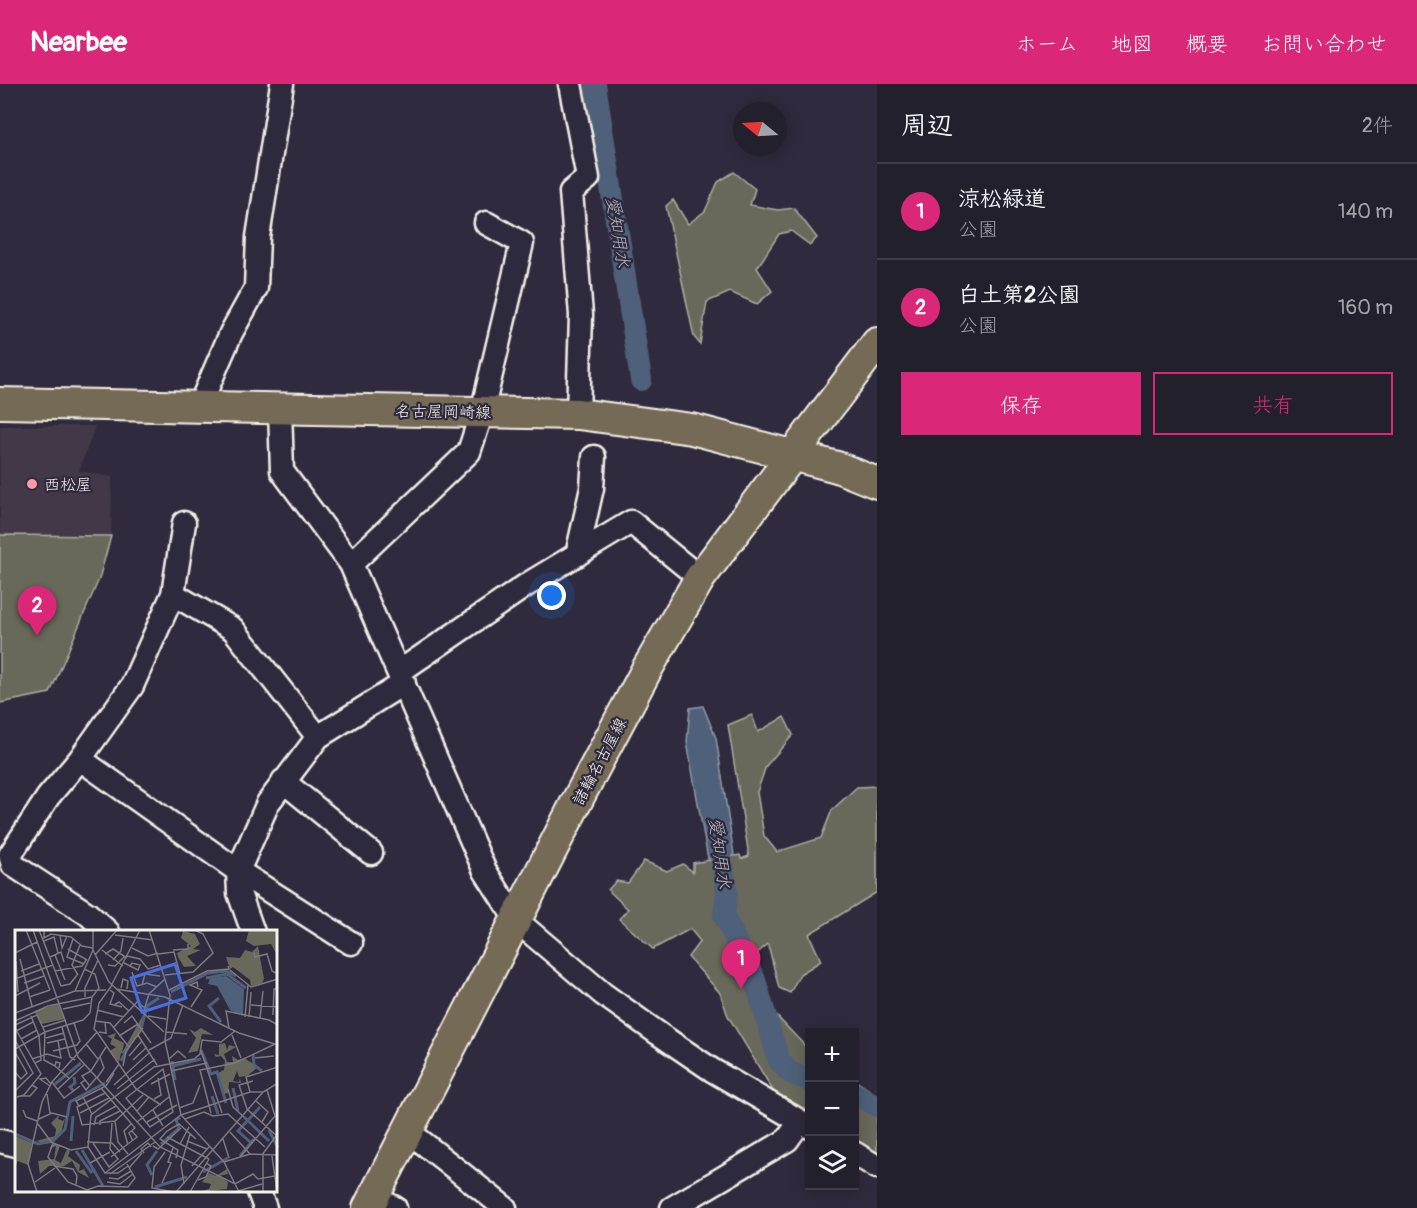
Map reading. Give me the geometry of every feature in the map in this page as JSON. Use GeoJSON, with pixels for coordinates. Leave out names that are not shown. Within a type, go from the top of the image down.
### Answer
{"type":"FeatureCollection","features":[{"type":"Feature","properties":{"kind":"main road","name":"諸輪名古屋線"},"geometry":{"type":"LineString","coordinates":[[379,1204],[408,1131],[636,690],[700,578],[877,344]]}},
{"type":"Feature","properties":{"kind":"main road","name":"名古屋岡崎線"},"geometry":{"type":"LineString","coordinates":[[0,403],[578,414],[692,429],[837,467],[877,483]]}},
{"type":"Feature","properties":{"kind":"street"},"geometry":{"type":"LineString","coordinates":[[199,407],[231,333],[256,288],[258,237],[282,84]]}},
{"type":"Feature","properties":{"kind":"street"},"geometry":{"type":"LineString","coordinates":[[570,84],[588,178],[571,192],[581,315],[578,414]]}},
{"type":"Feature","properties":{"kind":"street"},"geometry":{"type":"LineString","coordinates":[[351,564],[469,452],[482,412],[522,243],[486,223]]}},
{"type":"Feature","properties":{"kind":"street"},"geometry":{"type":"LineString","coordinates":[[280,408],[282,471],[351,564],[485,870],[517,921],[603,994],[659,1034],[712,1070],[805,1124],[787,1140],[672,1208]]}},
{"type":"Feature","properties":{"kind":"street"},"geometry":{"type":"LineString","coordinates":[[577,555],[592,488],[594,457]]}},
{"type":"Feature","properties":{"kind":"street"},"geometry":{"type":"LineString","coordinates":[[252,930],[239,893],[238,871],[268,803],[318,737],[577,555],[631,522],[700,578]]}},
{"type":"Feature","properties":{"kind":"street"},"geometry":{"type":"LineString","coordinates":[[106,930],[88,914],[13,866],[10,855],[48,797],[80,759],[132,686],[173,594],[184,523]]}},
{"type":"Feature","properties":{"kind":"street"},"geometry":{"type":"LineString","coordinates":[[173,594],[233,629],[318,737]]}},
{"type":"Feature","properties":{"kind":"street"},"geometry":{"type":"LineString","coordinates":[[80,759],[238,871],[351,943]]}},
{"type":"Feature","properties":{"kind":"street"},"geometry":{"type":"LineString","coordinates":[[283,781],[371,853]]}},
{"type":"Feature","properties":{"kind":"street"},"geometry":{"type":"LineString","coordinates":[[408,1131],[505,1208]]}},
{"type":"Feature","properties":{"kind":"street"},"geometry":{"type":"LineString","coordinates":[[0,1141],[15,1145]]}},
{"type":"Feature","properties":{"kind":"street"},"geometry":{"type":"LineString","coordinates":[[859,1156],[877,1167]]}},
{"type":"Feature","properties":{"kind":"street"},"geometry":{"type":"LineString","coordinates":[[260,1193],[266,1208]]}},
{"type":"Feature","properties":{"kind":"shaded area"},"geometry":{"type":"Polygon","coordinates":[[[0,426],[95,426],[79,471],[112,477],[111,536],[0,535],[0,426]]]}},
{"type":"Feature","properties":{"kind":"green space"},"geometry":{"type":"Polygon","coordinates":[[[734,172],[755,189],[750,205],[778,210],[794,208],[817,238],[810,245],[791,231],[779,234],[757,268],[772,291],[757,304],[730,292],[707,302],[700,344],[694,337],[666,206],[673,200],[688,224],[705,211],[718,182],[734,172]]]}},
{"type":"Feature","properties":{"kind":"green space"},"geometry":{"type":"Polygon","coordinates":[[[0,535],[111,536],[99,579],[50,693],[0,703],[0,535]]]}},
{"type":"Feature","properties":{"kind":"green space"},"geometry":{"type":"Polygon","coordinates":[[[752,715],[758,732],[784,717],[793,735],[766,766],[757,792],[764,836],[777,852],[821,838],[832,810],[857,787],[877,786],[877,892],[809,934],[821,961],[800,974],[790,993],[779,988],[768,944],[755,955],[768,1007],[805,1046],[805,1116],[778,1099],[728,1016],[720,993],[688,957],[700,941],[690,929],[653,949],[619,919],[628,909],[608,890],[616,881],[628,883],[644,861],[667,871],[683,864],[693,872],[693,863],[740,855],[741,859],[749,856],[728,725],[752,715]]]}},
{"type":"Feature","properties":{"kind":"green space"},"geometry":{"type":"Polygon","coordinates":[[[859,1083],[877,1095],[877,1160],[859,1148],[859,1083]]]}},
{"type":"Feature","properties":{"kind":"water"},"geometry":{"type":"Polygon","coordinates":[[[703,706],[716,738],[734,855],[708,859],[687,742],[690,708],[703,706]]]}},
{"type":"Feature","properties":{"kind":"waterway","name":"愛知用水"},"geometry":{"type":"LineString","coordinates":[[595,84],[641,380]]}},
{"type":"Feature","properties":{"kind":"waterway","name":"愛知用水"},"geometry":{"type":"LineString","coordinates":[[716,827],[727,891],[724,916],[755,980],[779,1061],[791,1073],[805,1079]]}},
{"type":"Feature","properties":{"kind":"waterway","name":"愛知用水"},"geometry":{"type":"LineString","coordinates":[[859,1096],[877,1106]]}},
{"type":"Feature","properties":{"kind":"place","name":"西松屋"},"geometry":{"type":"Point","coordinates":[32,484]}},
{"type":"Feature","properties":{"kind":"place","name":"白土第2公園"},"geometry":{"type":"Point","coordinates":[37,636]}},
{"type":"Feature","properties":{"kind":"place","name":"涼松緑道"},"geometry":{"type":"Point","coordinates":[741,989]}}]}
